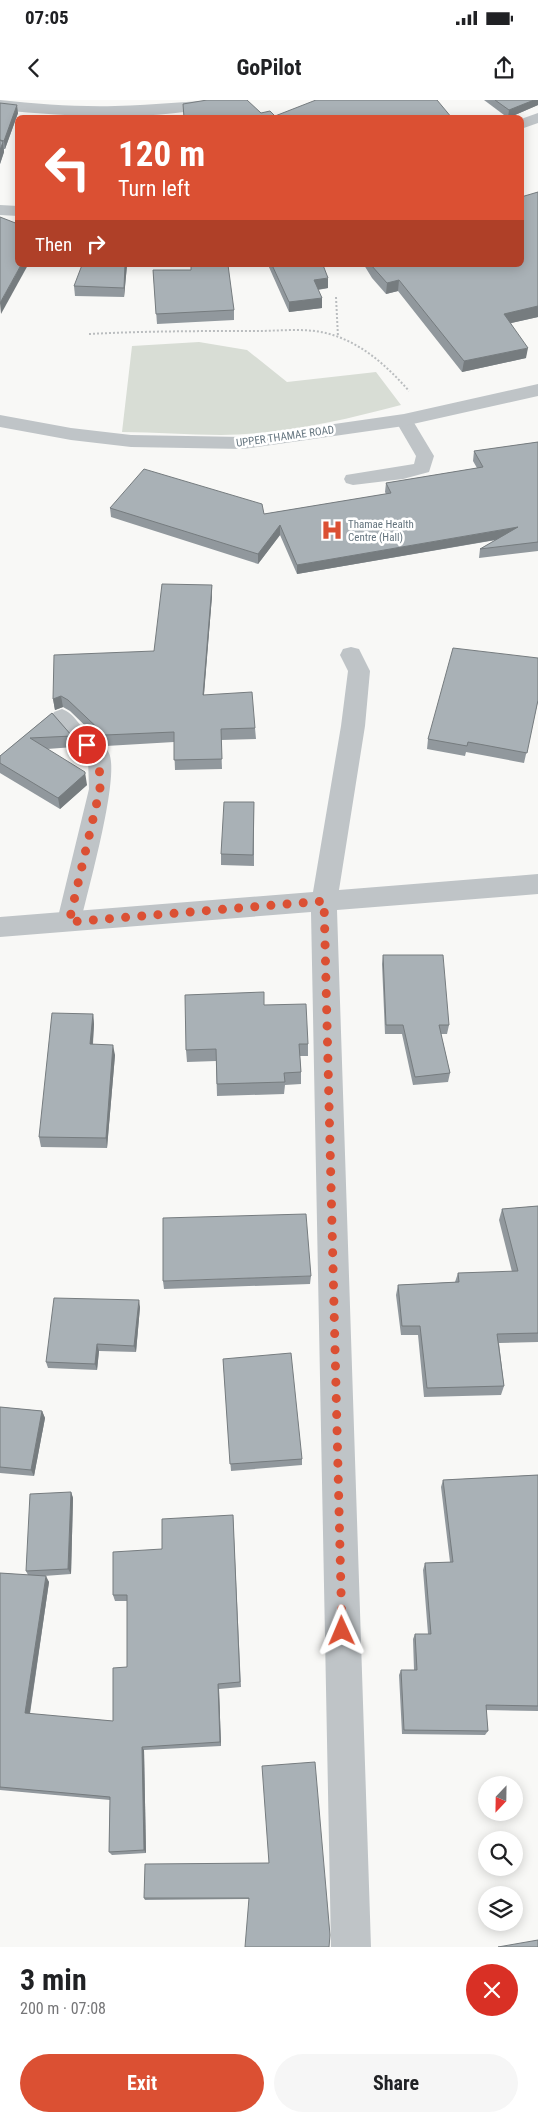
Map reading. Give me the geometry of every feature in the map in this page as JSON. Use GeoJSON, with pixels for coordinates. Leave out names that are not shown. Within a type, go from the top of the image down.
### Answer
{"type":"FeatureCollection","features":[{"type":"Feature","properties":{"kind":"street"},"geometry":{"type":"LineString","coordinates":[[0,105],[53,110],[155,109],[195,106],[227,100]]}},
{"type":"Feature","properties":{"kind":"street"},"geometry":{"type":"LineString","coordinates":[[524,123],[538,118]]}},
{"type":"Feature","properties":{"kind":"street"},"geometry":{"type":"LineString","coordinates":[[0,210],[15,211]]}},
{"type":"Feature","properties":{"kind":"street","name":"UPPER THAMAE ROAD"},"geometry":{"type":"LineString","coordinates":[[0,422],[71,434],[131,441],[243,444],[404,420],[538,390]]}},
{"type":"Feature","properties":{"kind":"street"},"geometry":{"type":"LineString","coordinates":[[351,655],[359,672],[353,726],[324,901],[351,1947]]}},
{"type":"Feature","properties":{"kind":"street"},"geometry":{"type":"LineString","coordinates":[[0,927],[538,884]]}},
{"type":"Feature","properties":{"kind":"lane"},"geometry":{"type":"LineString","coordinates":[[353,479],[403,473],[422,468],[425,456],[404,420]]}},
{"type":"Feature","properties":{"kind":"lane"},"geometry":{"type":"LineString","coordinates":[[62,717],[76,734],[99,755],[100,789],[69,922]]}},
{"type":"Feature","properties":{"kind":"path"},"geometry":{"type":"LineString","coordinates":[[336,297],[338,337]]}},
{"type":"Feature","properties":{"kind":"path"},"geometry":{"type":"LineString","coordinates":[[89,334],[152,331],[296,331],[331,334],[362,347],[392,370],[428,415]]}},
{"type":"Feature","properties":{"kind":"shaded area"},"geometry":{"type":"Polygon","coordinates":[[[199,342],[247,350],[287,382],[376,372],[401,405],[334,421],[266,432],[221,435],[122,432],[132,346],[199,342]]]}},
{"type":"Feature","properties":{"kind":"building"},"geometry":{"type":"Polygon","coordinates":[[[207,100],[247,100],[261,113],[270,111],[274,115],[184,115],[183,104],[207,100]]]}},
{"type":"Feature","properties":{"kind":"building"},"geometry":{"type":"Polygon","coordinates":[[[316,100],[437,100],[450,115],[278,115],[316,100]]]}},
{"type":"Feature","properties":{"kind":"building"},"geometry":{"type":"Polygon","coordinates":[[[495,100],[534,100],[509,110],[495,100]]]}},
{"type":"Feature","properties":{"kind":"building"},"geometry":{"type":"Polygon","coordinates":[[[0,103],[17,105],[4,141],[0,140],[0,103]]]}},
{"type":"Feature","properties":{"kind":"building"},"geometry":{"type":"Polygon","coordinates":[[[538,192],[538,306],[504,314],[528,348],[464,361],[399,280],[387,283],[373,267],[524,267],[524,196],[538,192]]]}},
{"type":"Feature","properties":{"kind":"building"},"geometry":{"type":"Polygon","coordinates":[[[0,217],[15,223],[15,267],[20,267],[0,303],[0,217]]]}},
{"type":"Feature","properties":{"kind":"building"},"geometry":{"type":"Polygon","coordinates":[[[81,267],[125,267],[124,288],[74,286],[81,267]]]}},
{"type":"Feature","properties":{"kind":"building"},"geometry":{"type":"Polygon","coordinates":[[[191,267],[228,267],[234,310],[156,314],[153,270],[191,270],[191,267]]]}},
{"type":"Feature","properties":{"kind":"building"},"geometry":{"type":"Polygon","coordinates":[[[273,267],[324,267],[328,278],[314,280],[322,298],[289,302],[273,267]]]}},
{"type":"Feature","properties":{"kind":"building"},"geometry":{"type":"Polygon","coordinates":[[[538,442],[538,542],[480,549],[518,527],[297,565],[280,525],[258,554],[110,508],[144,469],[262,504],[264,514],[391,493],[386,483],[483,467],[474,451],[538,442]]]}},
{"type":"Feature","properties":{"kind":"building"},"geometry":{"type":"Polygon","coordinates":[[[162,584],[212,585],[203,695],[252,692],[255,728],[221,729],[222,759],[174,760],[174,732],[105,735],[68,700],[61,696],[53,699],[54,655],[154,651],[162,584]]]}},
{"type":"Feature","properties":{"kind":"building"},"geometry":{"type":"Polygon","coordinates":[[[453,648],[538,658],[538,700],[527,753],[468,742],[467,746],[428,739],[453,648]]]}},
{"type":"Feature","properties":{"kind":"building"},"geometry":{"type":"Polygon","coordinates":[[[52,713],[72,736],[30,738],[85,772],[58,798],[0,763],[0,756],[52,713]]]}},
{"type":"Feature","properties":{"kind":"building"},"geometry":{"type":"Polygon","coordinates":[[[224,802],[254,802],[253,855],[221,854],[224,802]]]}},
{"type":"Feature","properties":{"kind":"building"},"geometry":{"type":"Polygon","coordinates":[[[383,955],[443,955],[449,1025],[439,1025],[450,1073],[415,1077],[403,1025],[386,1025],[383,955]]]}},
{"type":"Feature","properties":{"kind":"building"},"geometry":{"type":"Polygon","coordinates":[[[264,992],[264,1005],[306,1004],[308,1044],[299,1044],[301,1072],[284,1073],[285,1082],[217,1084],[216,1049],[186,1050],[185,995],[264,992]]]}},
{"type":"Feature","properties":{"kind":"building"},"geometry":{"type":"Polygon","coordinates":[[[52,1013],[93,1014],[90,1044],[113,1045],[106,1138],[39,1137],[52,1013]]]}},
{"type":"Feature","properties":{"kind":"building"},"geometry":{"type":"Polygon","coordinates":[[[538,1206],[538,1333],[497,1334],[504,1386],[427,1388],[420,1326],[402,1326],[398,1285],[459,1282],[458,1273],[518,1271],[502,1209],[538,1206]]]}},
{"type":"Feature","properties":{"kind":"building"},"geometry":{"type":"Polygon","coordinates":[[[306,1214],[311,1276],[163,1281],[163,1218],[306,1214]]]}},
{"type":"Feature","properties":{"kind":"building"},"geometry":{"type":"Polygon","coordinates":[[[54,1298],[139,1300],[134,1346],[97,1344],[95,1364],[46,1362],[54,1298]]]}},
{"type":"Feature","properties":{"kind":"building"},"geometry":{"type":"Polygon","coordinates":[[[291,1353],[302,1459],[230,1464],[223,1359],[291,1353]]]}},
{"type":"Feature","properties":{"kind":"building"},"geometry":{"type":"Polygon","coordinates":[[[0,1407],[42,1411],[31,1470],[0,1467],[0,1407]]]}},
{"type":"Feature","properties":{"kind":"building"},"geometry":{"type":"Polygon","coordinates":[[[538,1475],[538,1706],[486,1705],[488,1731],[404,1730],[401,1670],[417,1670],[415,1634],[431,1634],[425,1563],[453,1562],[443,1480],[538,1475]]]}},
{"type":"Feature","properties":{"kind":"building"},"geometry":{"type":"Polygon","coordinates":[[[71,1492],[68,1569],[26,1571],[30,1494],[71,1492]]]}},
{"type":"Feature","properties":{"kind":"building"},"geometry":{"type":"Polygon","coordinates":[[[233,1515],[240,1682],[218,1684],[220,1742],[142,1747],[144,1850],[109,1852],[110,1797],[0,1787],[0,1573],[46,1576],[25,1713],[113,1721],[113,1668],[127,1667],[127,1595],[113,1595],[113,1552],[162,1549],[162,1519],[233,1515]]]}},
{"type":"Feature","properties":{"kind":"building"},"geometry":{"type":"Polygon","coordinates":[[[315,1762],[330,1935],[329,1947],[245,1947],[249,1898],[144,1898],[145,1864],[269,1863],[262,1766],[315,1762]]]}},
{"type":"Feature","properties":{"kind":"building"},"geometry":{"type":"Polygon","coordinates":[[[538,1940],[538,1947],[498,1947],[538,1940]]]}},
{"type":"Feature","properties":{"kind":"place","name":"Thamae Health Centre (Hall)"},"geometry":{"type":"Point","coordinates":[332,530]}},
{"type":"Feature","properties":{"kind":"route"},"geometry":{"type":"LineString","coordinates":[[87,745],[99,755],[100,789],[69,922],[324,901],[342,1631]]}}]}
